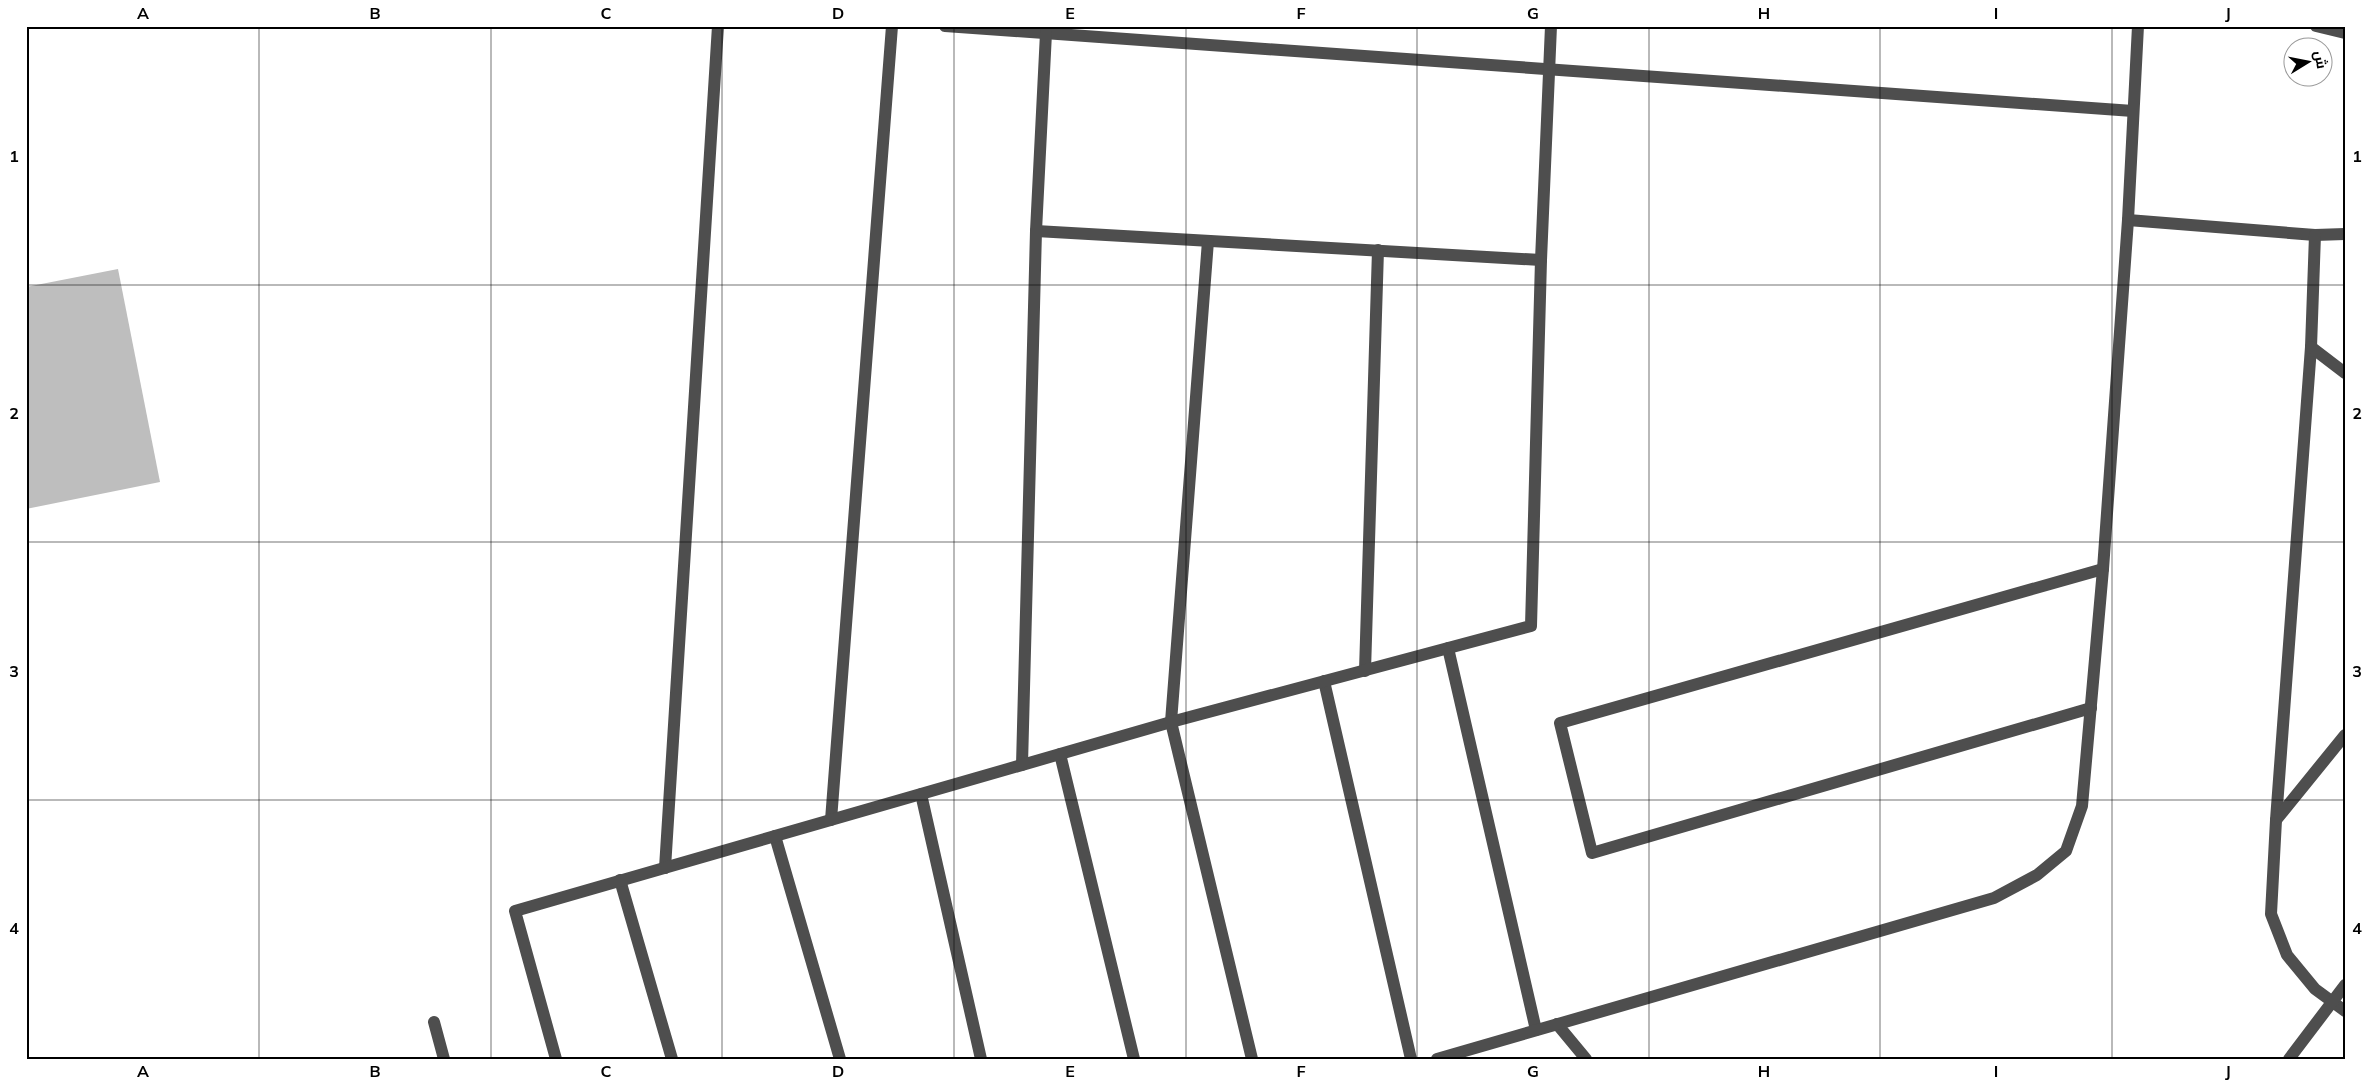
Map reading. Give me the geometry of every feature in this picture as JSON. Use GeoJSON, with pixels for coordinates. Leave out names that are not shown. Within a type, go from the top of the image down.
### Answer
{"type":"FeatureCollection","features":[{"type":"Feature","properties":{"kind":"street"},"geometry":{"type":"LineString","coordinates":[[665,868],[718,26]]}},
{"type":"Feature","properties":{"kind":"street"},"geometry":{"type":"LineString","coordinates":[[831,820],[892,26]]}},
{"type":"Feature","properties":{"kind":"street"},"geometry":{"type":"LineString","coordinates":[[945,26],[1046,33],[1086,31],[1548,69],[2133,111]]}},
{"type":"Feature","properties":{"kind":"street"},"geometry":{"type":"LineString","coordinates":[[556,1059],[515,911],[1171,722],[1531,626],[1540,260],[1550,26]]}},
{"type":"Feature","properties":{"kind":"street"},"geometry":{"type":"LineString","coordinates":[[1437,1059],[1994,898],[2038,875],[2066,851],[2082,806],[2091,708],[2128,220],[2138,26]]}},
{"type":"Feature","properties":{"kind":"street"},"geometry":{"type":"LineString","coordinates":[[2316,26],[2345,33]]}},
{"type":"Feature","properties":{"kind":"street"},"geometry":{"type":"LineString","coordinates":[[1022,765],[1036,231],[1046,33]]}},
{"type":"Feature","properties":{"kind":"street"},"geometry":{"type":"LineString","coordinates":[[2128,220],[2315,235],[2345,234]]}},
{"type":"Feature","properties":{"kind":"street"},"geometry":{"type":"LineString","coordinates":[[1036,231],[1540,260]]}},
{"type":"Feature","properties":{"kind":"street"},"geometry":{"type":"LineString","coordinates":[[2315,235],[2311,348],[2276,820],[2271,914],[2286,955],[2315,989],[2345,1011]]}},
{"type":"Feature","properties":{"kind":"street"},"geometry":{"type":"LineString","coordinates":[[1208,241],[1171,722],[1252,1059]]}},
{"type":"Feature","properties":{"kind":"street"},"geometry":{"type":"LineString","coordinates":[[1365,671],[1378,250]]}},
{"type":"Feature","properties":{"kind":"street"},"geometry":{"type":"LineString","coordinates":[[2311,348],[2345,373]]}},
{"type":"Feature","properties":{"kind":"street"},"geometry":{"type":"LineString","coordinates":[[2091,708],[1592,853],[1560,723],[2103,568]]}},
{"type":"Feature","properties":{"kind":"street"},"geometry":{"type":"LineString","coordinates":[[1448,648],[1536,1030]]}},
{"type":"Feature","properties":{"kind":"street"},"geometry":{"type":"LineString","coordinates":[[1324,681],[1411,1059]]}},
{"type":"Feature","properties":{"kind":"street"},"geometry":{"type":"LineString","coordinates":[[2276,820],[2345,735]]}},
{"type":"Feature","properties":{"kind":"street"},"geometry":{"type":"LineString","coordinates":[[1060,754],[1134,1059]]}},
{"type":"Feature","properties":{"kind":"street"},"geometry":{"type":"LineString","coordinates":[[921,794],[981,1059]]}},
{"type":"Feature","properties":{"kind":"street"},"geometry":{"type":"LineString","coordinates":[[776,836],[840,1059]]}},
{"type":"Feature","properties":{"kind":"street"},"geometry":{"type":"LineString","coordinates":[[620,880],[672,1059]]}},
{"type":"Feature","properties":{"kind":"street"},"geometry":{"type":"LineString","coordinates":[[2289,1059],[2345,985]]}},
{"type":"Feature","properties":{"kind":"street"},"geometry":{"type":"LineString","coordinates":[[434,1022],[444,1059]]}},
{"type":"Feature","properties":{"kind":"street"},"geometry":{"type":"LineString","coordinates":[[1557,1024],[1586,1059]]}},
{"type":"Feature","properties":{"kind":"building"},"geometry":{"type":"Polygon","coordinates":[[[118,269],[160,482],[26,509],[26,287],[118,269]]]}}]}
